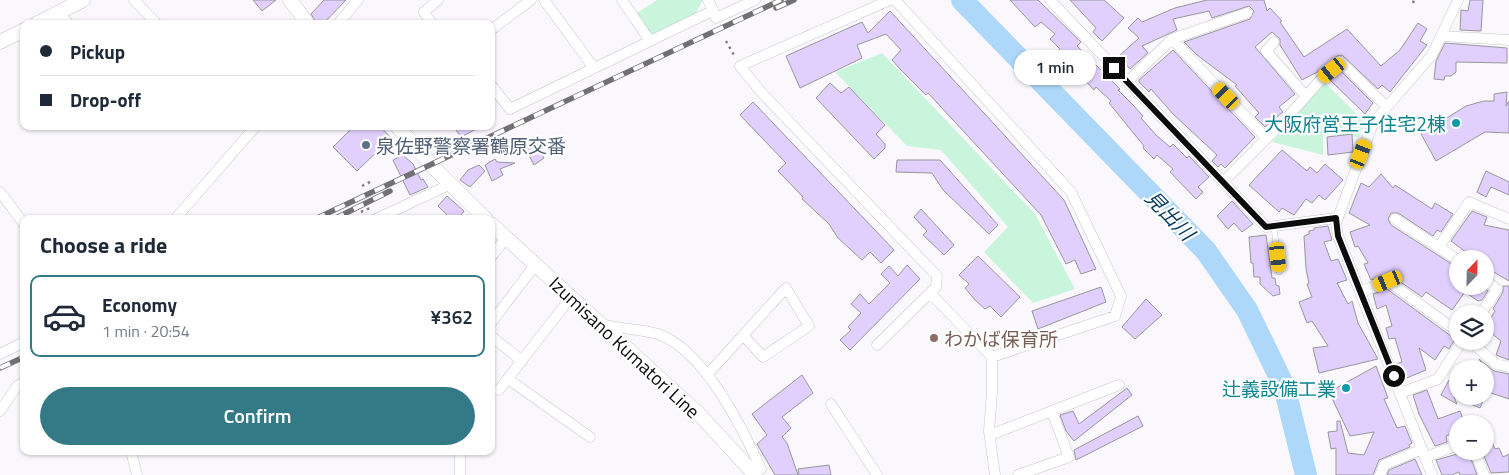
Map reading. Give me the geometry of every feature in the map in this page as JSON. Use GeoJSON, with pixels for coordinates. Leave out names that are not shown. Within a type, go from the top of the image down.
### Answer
{"type":"FeatureCollection","features":[{"type":"Feature","properties":{"kind":"main road"},"geometry":{"type":"LineString","coordinates":[[44,20],[83,0]]}},
{"type":"Feature","properties":{"kind":"main road"},"geometry":{"type":"LineString","coordinates":[[290,0],[305,20]]}},
{"type":"Feature","properties":{"kind":"main road"},"geometry":{"type":"LineString","coordinates":[[0,42],[20,32]]}},
{"type":"Feature","properties":{"kind":"main road"},"geometry":{"type":"LineString","coordinates":[[401,130],[482,215]]}},
{"type":"Feature","properties":{"kind":"main road","name":"Izumisano Kumatori Line"},"geometry":{"type":"LineString","coordinates":[[495,228],[699,414],[758,472]]}},
{"type":"Feature","properties":{"kind":"street"},"geometry":{"type":"LineString","coordinates":[[134,0],[154,20]]}},
{"type":"Feature","properties":{"kind":"street"},"geometry":{"type":"LineString","coordinates":[[341,20],[358,0]]}},
{"type":"Feature","properties":{"kind":"street"},"geometry":{"type":"LineString","coordinates":[[429,20],[424,12],[438,0]]}},
{"type":"Feature","properties":{"kind":"street"},"geometry":{"type":"LineString","coordinates":[[495,27],[531,0]]}},
{"type":"Feature","properties":{"kind":"street"},"geometry":{"type":"LineString","coordinates":[[544,0],[594,68]]}},
{"type":"Feature","properties":{"kind":"street"},"geometry":{"type":"LineString","coordinates":[[622,0],[650,41]]}},
{"type":"Feature","properties":{"kind":"street"},"geometry":{"type":"LineString","coordinates":[[708,0],[716,17]]}},
{"type":"Feature","properties":{"kind":"street"},"geometry":{"type":"LineString","coordinates":[[495,90],[510,109],[650,41],[716,17],[755,0]]}},
{"type":"Feature","properties":{"kind":"street"},"geometry":{"type":"LineString","coordinates":[[877,345],[936,287],[937,276],[761,92],[740,66],[890,0]]}},
{"type":"Feature","properties":{"kind":"street"},"geometry":{"type":"LineString","coordinates":[[895,0],[1071,192],[1121,296],[1115,316],[992,357]]}},
{"type":"Feature","properties":{"kind":"street"},"geometry":{"type":"LineString","coordinates":[[1050,0],[1266,227],[1336,218]]}},
{"type":"Feature","properties":{"kind":"street"},"geometry":{"type":"LineString","coordinates":[[1432,475],[1338,236],[1336,218],[1373,123],[1432,55],[1458,0]]}},
{"type":"Feature","properties":{"kind":"street"},"geometry":{"type":"LineString","coordinates":[[58,13],[65,20]]}},
{"type":"Feature","properties":{"kind":"street"},"geometry":{"type":"LineString","coordinates":[[1127,82],[1172,39],[1248,13]]}},
{"type":"Feature","properties":{"kind":"street"},"geometry":{"type":"LineString","coordinates":[[1441,36],[1509,40]]}},
{"type":"Feature","properties":{"kind":"street"},"geometry":{"type":"LineString","coordinates":[[1172,39],[1266,138]]}},
{"type":"Feature","properties":{"kind":"street"},"geometry":{"type":"LineString","coordinates":[[1274,42],[1266,51],[1306,96]]}},
{"type":"Feature","properties":{"kind":"street"},"geometry":{"type":"LineString","coordinates":[[1223,182],[1323,77],[1341,62],[1387,107]]}},
{"type":"Feature","properties":{"kind":"street"},"geometry":{"type":"LineString","coordinates":[[178,215],[253,130]]}},
{"type":"Feature","properties":{"kind":"street"},"geometry":{"type":"LineString","coordinates":[[385,215],[451,184]]}},
{"type":"Feature","properties":{"kind":"street"},"geometry":{"type":"LineString","coordinates":[[0,192],[20,219]]}},
{"type":"Feature","properties":{"kind":"street"},"geometry":{"type":"LineString","coordinates":[[1439,247],[1469,202],[1509,219]]}},
{"type":"Feature","properties":{"kind":"street"},"geometry":{"type":"LineString","coordinates":[[1395,219],[1449,254]]}},
{"type":"Feature","properties":{"kind":"street"},"geometry":{"type":"LineString","coordinates":[[495,252],[506,238]]}},
{"type":"Feature","properties":{"kind":"street"},"geometry":{"type":"LineString","coordinates":[[495,318],[535,265]]}},
{"type":"Feature","properties":{"kind":"street"},"geometry":{"type":"LineString","coordinates":[[1360,292],[1388,281],[1449,325]]}},
{"type":"Feature","properties":{"kind":"street"},"geometry":{"type":"LineString","coordinates":[[707,375],[743,335],[786,288],[809,326],[763,357],[743,335]]}},
{"type":"Feature","properties":{"kind":"street"},"geometry":{"type":"LineString","coordinates":[[930,293],[992,357],[990,435],[995,475]]}},
{"type":"Feature","properties":{"kind":"street"},"geometry":{"type":"LineString","coordinates":[[500,390],[571,297]]}},
{"type":"Feature","properties":{"kind":"street"},"geometry":{"type":"LineString","coordinates":[[600,324],[632,331],[646,331],[664,337],[679,348],[707,375],[742,426],[758,472]]}},
{"type":"Feature","properties":{"kind":"street"},"geometry":{"type":"LineString","coordinates":[[495,339],[522,361]]}},
{"type":"Feature","properties":{"kind":"street"},"geometry":{"type":"LineString","coordinates":[[0,354],[20,344]]}},
{"type":"Feature","properties":{"kind":"street"},"geometry":{"type":"LineString","coordinates":[[1400,393],[1438,379],[1456,350]]}},
{"type":"Feature","properties":{"kind":"street"},"geometry":{"type":"LineString","coordinates":[[1480,350],[1496,364],[1509,367]]}},
{"type":"Feature","properties":{"kind":"street"},"geometry":{"type":"LineString","coordinates":[[508,379],[590,437]]}},
{"type":"Feature","properties":{"kind":"street"},"geometry":{"type":"LineString","coordinates":[[0,411],[12,391],[20,385]]}},
{"type":"Feature","properties":{"kind":"street"},"geometry":{"type":"LineString","coordinates":[[990,435],[1119,385]]}},
{"type":"Feature","properties":{"kind":"street"},"geometry":{"type":"LineString","coordinates":[[831,404],[877,475]]}},
{"type":"Feature","properties":{"kind":"street"},"geometry":{"type":"LineString","coordinates":[[1018,475],[1069,457],[1052,412]]}},
{"type":"Feature","properties":{"kind":"street"},"geometry":{"type":"LineString","coordinates":[[1380,475],[1384,465],[1449,448]]}},
{"type":"Feature","properties":{"kind":"street"},"geometry":{"type":"LineString","coordinates":[[132,455],[137,475]]}},
{"type":"Feature","properties":{"kind":"street"},"geometry":{"type":"LineString","coordinates":[[460,455],[460,475]]}},
{"type":"Feature","properties":{"kind":"street"},"geometry":{"type":"LineString","coordinates":[[1478,460],[1484,475]]}},
{"type":"Feature","properties":{"kind":"lane"},"geometry":{"type":"LineString","coordinates":[[1274,226],[1279,272]]}},
{"type":"Feature","properties":{"kind":"path"},"geometry":{"type":"LineString","coordinates":[[726,41],[740,66]]}},
{"type":"Feature","properties":{"kind":"path"},"geometry":{"type":"LineString","coordinates":[[362,186],[372,181]]}},
{"type":"Feature","properties":{"kind":"path"},"geometry":{"type":"LineString","coordinates":[[361,212],[372,207]]}},
{"type":"Feature","properties":{"kind":"green space"},"geometry":{"type":"Polygon","coordinates":[[[657,0],[703,0],[695,15],[652,36],[637,13],[657,0]]]}},
{"type":"Feature","properties":{"kind":"green space"},"geometry":{"type":"Polygon","coordinates":[[[882,53],[1035,214],[1075,289],[1033,303],[984,252],[1008,227],[941,150],[907,146],[835,72],[882,53]]]}},
{"type":"Feature","properties":{"kind":"green space"},"geometry":{"type":"Polygon","coordinates":[[[1325,83],[1365,122],[1359,137],[1323,134],[1323,155],[1272,142],[1325,83]]]}},
{"type":"Feature","properties":{"kind":"building"},"geometry":{"type":"Polygon","coordinates":[[[253,0],[276,0],[262,11],[253,0]]]}},
{"type":"Feature","properties":{"kind":"building"},"geometry":{"type":"Polygon","coordinates":[[[324,0],[346,0],[327,20],[315,20],[311,14],[324,0]]]}},
{"type":"Feature","properties":{"kind":"building"},"geometry":{"type":"Polygon","coordinates":[[[1010,0],[1038,0],[1081,42],[1077,46],[1120,89],[1118,90],[1143,116],[1141,118],[1156,135],[1170,147],[1173,144],[1187,158],[1189,156],[1209,177],[1198,187],[1203,192],[1196,199],[1170,172],[1173,169],[1157,155],[1154,159],[1143,148],[1144,146],[1109,103],[1111,101],[1096,87],[1094,90],[1058,52],[1060,49],[1050,39],[1055,34],[1041,22],[1035,27],[1010,0]]]}},
{"type":"Feature","properties":{"kind":"building"},"geometry":{"type":"Polygon","coordinates":[[[1070,0],[1104,0],[1124,18],[1102,41],[1093,32],[1096,28],[1070,0]]]}},
{"type":"Feature","properties":{"kind":"building"},"geometry":{"type":"Polygon","coordinates":[[[1207,0],[1264,0],[1267,11],[1270,8],[1282,21],[1280,22],[1304,57],[1347,29],[1381,66],[1400,50],[1418,23],[1427,29],[1420,41],[1427,45],[1390,92],[1382,85],[1378,89],[1342,55],[1337,56],[1321,70],[1302,80],[1280,45],[1280,39],[1272,32],[1255,47],[1295,94],[1279,107],[1283,112],[1265,127],[1255,117],[1259,113],[1235,86],[1237,85],[1197,55],[1184,42],[1250,19],[1254,11],[1249,6],[1212,18],[1209,11],[1173,19],[1177,30],[1142,46],[1148,53],[1130,69],[1119,56],[1139,38],[1128,28],[1138,18],[1142,22],[1175,8],[1207,0]]]}},
{"type":"Feature","properties":{"kind":"building"},"geometry":{"type":"Polygon","coordinates":[[[1470,0],[1483,0],[1481,31],[1460,30],[1461,10],[1468,11],[1470,0]]]}},
{"type":"Feature","properties":{"kind":"building"},"geometry":{"type":"Polygon","coordinates":[[[890,11],[1064,200],[1096,269],[1081,274],[1075,260],[1066,264],[1041,215],[928,93],[926,95],[892,60],[901,50],[886,34],[857,45],[862,58],[800,88],[786,56],[862,22],[868,33],[890,11]]]}},
{"type":"Feature","properties":{"kind":"building"},"geometry":{"type":"Polygon","coordinates":[[[1445,43],[1507,48],[1507,63],[1456,62],[1456,72],[1451,76],[1445,76],[1444,80],[1434,79],[1436,61],[1445,43]]]}},
{"type":"Feature","properties":{"kind":"building"},"geometry":{"type":"Polygon","coordinates":[[[1173,50],[1255,137],[1225,168],[1221,164],[1218,167],[1212,161],[1217,155],[1173,114],[1151,89],[1149,92],[1139,82],[1173,50]]]}},
{"type":"Feature","properties":{"kind":"building"},"geometry":{"type":"Polygon","coordinates":[[[1341,71],[1373,103],[1365,114],[1330,80],[1341,71]]]}},
{"type":"Feature","properties":{"kind":"building"},"geometry":{"type":"Polygon","coordinates":[[[830,83],[841,93],[849,87],[885,125],[876,134],[885,144],[885,148],[874,159],[816,98],[830,83]]]}},
{"type":"Feature","properties":{"kind":"building","name":"大阪府営王子住宅2棟"},"geometry":{"type":"Polygon","coordinates":[[[1507,92],[1506,106],[1509,101],[1509,133],[1485,132],[1436,161],[1421,134],[1466,106],[1484,101],[1494,101],[1494,94],[1507,92]]]}},
{"type":"Feature","properties":{"kind":"building"},"geometry":{"type":"Polygon","coordinates":[[[753,102],[894,250],[881,263],[870,252],[862,260],[838,238],[829,224],[802,199],[803,197],[778,171],[786,163],[740,115],[753,102]]]}},
{"type":"Feature","properties":{"kind":"building"},"geometry":{"type":"Polygon","coordinates":[[[350,130],[384,130],[391,138],[357,171],[333,147],[350,130]]]}},
{"type":"Feature","properties":{"kind":"building"},"geometry":{"type":"Polygon","coordinates":[[[456,130],[474,130],[461,137],[456,130]]]}},
{"type":"Feature","properties":{"kind":"building"},"geometry":{"type":"Polygon","coordinates":[[[1352,134],[1353,152],[1328,155],[1327,137],[1352,134]]]}},
{"type":"Feature","properties":{"kind":"building"},"geometry":{"type":"Polygon","coordinates":[[[535,140],[544,158],[534,165],[524,146],[535,140]]]}},
{"type":"Feature","properties":{"kind":"building"},"geometry":{"type":"Polygon","coordinates":[[[1282,150],[1307,171],[1310,167],[1317,173],[1325,164],[1343,180],[1325,200],[1319,195],[1312,203],[1306,199],[1294,215],[1282,208],[1279,212],[1249,185],[1282,150]]]}},
{"type":"Feature","properties":{"kind":"building"},"geometry":{"type":"Polygon","coordinates":[[[403,155],[413,164],[421,180],[423,179],[428,187],[410,195],[393,160],[403,155]]]}},
{"type":"Feature","properties":{"kind":"building"},"geometry":{"type":"Polygon","coordinates":[[[495,159],[497,162],[515,163],[500,169],[503,175],[492,181],[485,165],[495,159]]]}},
{"type":"Feature","properties":{"kind":"building"},"geometry":{"type":"Polygon","coordinates":[[[897,160],[940,160],[998,225],[989,234],[943,190],[932,173],[896,172],[897,160]]]}},
{"type":"Feature","properties":{"kind":"building"},"geometry":{"type":"Polygon","coordinates":[[[479,165],[485,171],[470,187],[460,180],[468,170],[479,165]]]}},
{"type":"Feature","properties":{"kind":"building"},"geometry":{"type":"Polygon","coordinates":[[[1486,171],[1509,182],[1509,195],[1491,187],[1486,197],[1477,192],[1486,171]]]}},
{"type":"Feature","properties":{"kind":"building"},"geometry":{"type":"Polygon","coordinates":[[[1381,174],[1393,188],[1395,185],[1432,209],[1435,203],[1453,214],[1441,232],[1437,230],[1433,236],[1398,213],[1391,213],[1388,219],[1391,225],[1449,262],[1449,295],[1463,295],[1456,305],[1449,305],[1449,308],[1426,292],[1422,297],[1389,274],[1371,280],[1364,264],[1368,263],[1358,246],[1355,247],[1350,232],[1370,225],[1349,213],[1361,183],[1369,187],[1381,174]]]}},
{"type":"Feature","properties":{"kind":"building"},"geometry":{"type":"Polygon","coordinates":[[[447,196],[464,211],[461,215],[447,215],[438,206],[447,196]]]}},
{"type":"Feature","properties":{"kind":"building"},"geometry":{"type":"Polygon","coordinates":[[[1232,201],[1253,224],[1242,232],[1234,223],[1228,229],[1217,216],[1232,201]]]}},
{"type":"Feature","properties":{"kind":"building"},"geometry":{"type":"Polygon","coordinates":[[[921,209],[954,245],[944,255],[923,235],[927,231],[914,217],[921,209]]]}},
{"type":"Feature","properties":{"kind":"building"},"geometry":{"type":"Polygon","coordinates":[[[1472,211],[1487,217],[1484,225],[1509,230],[1509,281],[1494,272],[1494,250],[1463,250],[1451,241],[1472,211]]]}},
{"type":"Feature","properties":{"kind":"building"},"geometry":{"type":"Polygon","coordinates":[[[1328,226],[1332,240],[1324,242],[1331,261],[1338,259],[1347,280],[1337,283],[1348,304],[1352,301],[1358,323],[1378,359],[1319,373],[1313,348],[1328,346],[1312,321],[1307,323],[1299,302],[1312,297],[1307,284],[1309,283],[1306,269],[1304,236],[1309,234],[1309,231],[1314,230],[1314,228],[1328,226]]]}},
{"type":"Feature","properties":{"kind":"building"},"geometry":{"type":"Polygon","coordinates":[[[1266,235],[1272,278],[1275,278],[1276,285],[1279,286],[1280,294],[1273,296],[1260,284],[1260,277],[1254,277],[1253,263],[1251,263],[1249,237],[1266,235]]]}},
{"type":"Feature","properties":{"kind":"building"},"geometry":{"type":"Polygon","coordinates":[[[978,256],[1020,297],[1001,317],[990,306],[985,309],[975,300],[965,288],[969,284],[959,275],[978,256]]]}},
{"type":"Feature","properties":{"kind":"building"},"geometry":{"type":"Polygon","coordinates":[[[907,265],[920,279],[850,350],[840,340],[851,330],[848,327],[861,313],[851,304],[860,294],[869,304],[890,283],[881,274],[889,266],[898,276],[907,265]]]}},
{"type":"Feature","properties":{"kind":"building"},"geometry":{"type":"Polygon","coordinates":[[[1503,286],[1509,286],[1509,360],[1496,355],[1501,341],[1494,335],[1494,307],[1503,292],[1503,286]]]}},
{"type":"Feature","properties":{"kind":"building"},"geometry":{"type":"Polygon","coordinates":[[[1101,287],[1106,302],[1038,329],[1032,311],[1101,287]]]}},
{"type":"Feature","properties":{"kind":"building"},"geometry":{"type":"Polygon","coordinates":[[[1387,289],[1449,335],[1449,349],[1444,346],[1435,360],[1419,348],[1426,370],[1404,379],[1396,364],[1402,362],[1395,338],[1389,339],[1386,328],[1392,326],[1386,305],[1377,309],[1373,294],[1387,289]]]}},
{"type":"Feature","properties":{"kind":"building"},"geometry":{"type":"Polygon","coordinates":[[[1469,295],[1485,295],[1482,300],[1478,301],[1469,295]]]}},
{"type":"Feature","properties":{"kind":"building"},"geometry":{"type":"Polygon","coordinates":[[[1146,299],[1162,315],[1135,339],[1122,327],[1146,299]]]}},
{"type":"Feature","properties":{"kind":"building"},"geometry":{"type":"Polygon","coordinates":[[[1376,366],[1388,398],[1384,399],[1397,428],[1405,426],[1412,443],[1409,445],[1410,447],[1379,460],[1373,475],[1336,475],[1336,448],[1331,449],[1328,432],[1337,431],[1337,421],[1340,421],[1348,453],[1364,455],[1374,432],[1350,436],[1329,392],[1376,366]]]}},
{"type":"Feature","properties":{"kind":"building"},"geometry":{"type":"Polygon","coordinates":[[[1494,371],[1509,374],[1509,399],[1494,394],[1494,371]]]}},
{"type":"Feature","properties":{"kind":"building"},"geometry":{"type":"Polygon","coordinates":[[[802,375],[813,393],[782,417],[791,428],[782,437],[787,443],[798,475],[775,475],[757,444],[767,435],[752,414],[802,375]]]}},
{"type":"Feature","properties":{"kind":"building"},"geometry":{"type":"Polygon","coordinates":[[[1449,380],[1449,400],[1441,395],[1449,380]]]}},
{"type":"Feature","properties":{"kind":"building"},"geometry":{"type":"Polygon","coordinates":[[[1127,388],[1132,395],[1074,441],[1066,431],[1060,415],[1073,411],[1079,424],[1127,388]]]}},
{"type":"Feature","properties":{"kind":"building"},"geometry":{"type":"Polygon","coordinates":[[[1427,390],[1438,419],[1449,415],[1447,442],[1435,446],[1419,414],[1413,395],[1427,390]]]}},
{"type":"Feature","properties":{"kind":"building"},"geometry":{"type":"Polygon","coordinates":[[[1460,411],[1462,415],[1449,415],[1460,411]]]}},
{"type":"Feature","properties":{"kind":"building"},"geometry":{"type":"Polygon","coordinates":[[[1138,416],[1143,426],[1076,460],[1074,450],[1138,416]]]}},
{"type":"Feature","properties":{"kind":"building"},"geometry":{"type":"Polygon","coordinates":[[[1494,447],[1495,449],[1499,448],[1503,457],[1509,454],[1509,472],[1491,473],[1486,460],[1494,460],[1494,447]]]}},
{"type":"Feature","properties":{"kind":"building"},"geometry":{"type":"Polygon","coordinates":[[[1449,456],[1449,460],[1471,460],[1477,475],[1460,475],[1459,472],[1452,475],[1442,475],[1436,460],[1449,456]]]}},
{"type":"Feature","properties":{"kind":"building"},"geometry":{"type":"Polygon","coordinates":[[[1415,459],[1422,475],[1387,475],[1389,470],[1415,459]]]}},
{"type":"Feature","properties":{"kind":"building"},"geometry":{"type":"Polygon","coordinates":[[[829,465],[831,475],[799,475],[798,469],[829,465]]]}},
{"type":"Feature","properties":{"kind":"waterway","name":"見出川"},"geometry":{"type":"LineString","coordinates":[[962,0],[1206,251],[1247,310],[1284,386],[1306,475]]}},
{"type":"Feature","properties":{"kind":"railway"},"geometry":{"type":"LineString","coordinates":[[324,215],[781,0]]}},
{"type":"Feature","properties":{"kind":"railway"},"geometry":{"type":"LineString","coordinates":[[776,8],[794,0]]}},
{"type":"Feature","properties":{"kind":"railway"},"geometry":{"type":"LineString","coordinates":[[342,215],[390,191]]}},
{"type":"Feature","properties":{"kind":"railway"},"geometry":{"type":"LineString","coordinates":[[0,368],[20,359]]}},
{"type":"Feature","properties":{"kind":"place","name":"大阪府営王子住宅2棟"},"geometry":{"type":"Point","coordinates":[1456,123]}},
{"type":"Feature","properties":{"kind":"place","name":"泉佐野警察署鶴原交番"},"geometry":{"type":"Point","coordinates":[366,145]}},
{"type":"Feature","properties":{"kind":"place","name":"わかば保育所"},"geometry":{"type":"Point","coordinates":[934,338]}},
{"type":"Feature","properties":{"kind":"place","name":"辻義設備工業"},"geometry":{"type":"Point","coordinates":[1346,388]}},
{"type":"Feature","properties":{"kind":"route"},"geometry":{"type":"LineString","coordinates":[[1114,68],[1266,227],[1336,218],[1338,236],[1394,376]]}}]}
